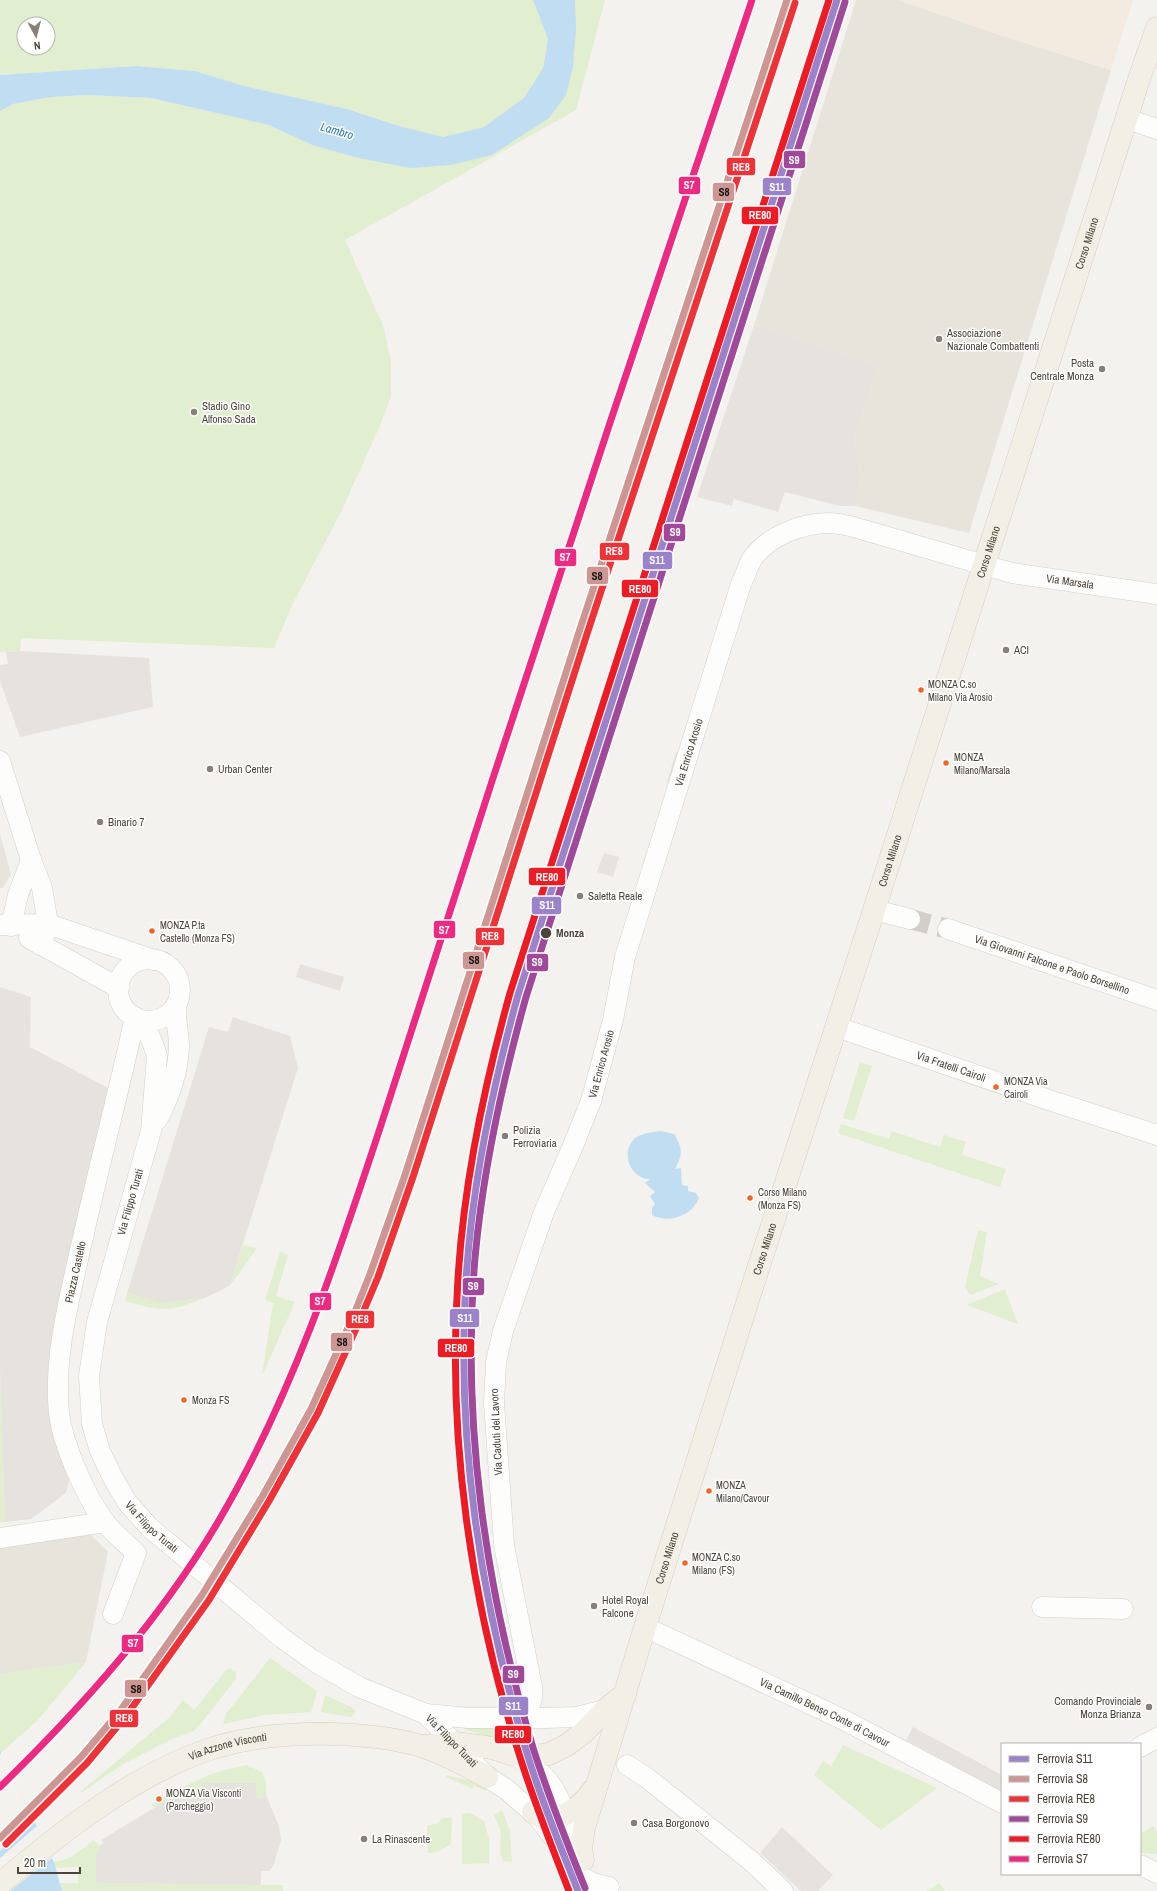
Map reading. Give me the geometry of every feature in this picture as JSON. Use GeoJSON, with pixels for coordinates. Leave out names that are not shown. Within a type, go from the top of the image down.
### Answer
{"type":"FeatureCollection","features":[{"type":"Feature","properties":{"kind":"main road","name":"Corso Milano"},"geometry":{"type":"LineString","coordinates":[[605,1759],[748,1300],[1157,28]]}},
{"type":"Feature","properties":{"kind":"main road"},"geometry":{"type":"LineString","coordinates":[[422,1746],[456,1743],[492,1748],[514,1755],[535,1756],[549,1754],[567,1745],[583,1733],[605,1710],[625,1694]]}},
{"type":"Feature","properties":{"kind":"main road","name":"Via Azzone Visconti"},"geometry":{"type":"LineString","coordinates":[[3,1882],[46,1846],[93,1812],[156,1773],[183,1759],[208,1750],[249,1740],[305,1733],[355,1735],[422,1746],[486,1777]]}},
{"type":"Feature","properties":{"kind":"main road"},"geometry":{"type":"LineString","coordinates":[[533,1812],[540,1817],[556,1817],[566,1814],[580,1805],[592,1791],[605,1759]]}},
{"type":"Feature","properties":{"kind":"main road"},"geometry":{"type":"LineString","coordinates":[[583,1860],[581,1849],[584,1828],[605,1759]]}},
{"type":"Feature","properties":{"kind":"street"},"geometry":{"type":"LineString","coordinates":[[1127,119],[1157,129]]}},
{"type":"Feature","properties":{"kind":"street","name":"Via Enrico Arosio"},"geometry":{"type":"LineString","coordinates":[[556,1183],[591,1101],[613,1020],[625,957],[741,584],[752,559],[765,545],[778,536],[811,525],[829,523],[850,526],[984,565]]}},
{"type":"Feature","properties":{"kind":"street","name":"Via Marsala"},"geometry":{"type":"LineString","coordinates":[[984,565],[1029,577],[1157,594]]}},
{"type":"Feature","properties":{"kind":"street"},"geometry":{"type":"LineString","coordinates":[[0,761],[31,860],[42,888],[48,924],[41,945]]}},
{"type":"Feature","properties":{"kind":"street"},"geometry":{"type":"LineString","coordinates":[[6,925],[31,860]]}},
{"type":"Feature","properties":{"kind":"street"},"geometry":{"type":"LineString","coordinates":[[874,910],[910,919]]}},
{"type":"Feature","properties":{"kind":"street"},"geometry":{"type":"LineString","coordinates":[[6,925],[48,924],[154,960],[168,966],[178,978],[180,990],[176,1006],[166,1016],[158,1020],[138,1018],[122,1005],[119,988],[123,975],[130,967],[144,960],[154,960]]}},
{"type":"Feature","properties":{"kind":"street"},"geometry":{"type":"LineString","coordinates":[[6,925],[119,988]]}},
{"type":"Feature","properties":{"kind":"street","name":"Via Giovanni Falcone e Paolo Borsellino"},"geometry":{"type":"LineString","coordinates":[[948,929],[1157,1000]]}},
{"type":"Feature","properties":{"kind":"street","name":"Via Filippo Turati"},"geometry":{"type":"LineString","coordinates":[[150,1130],[168,1097],[178,1064],[179,1046],[176,1006]]}},
{"type":"Feature","properties":{"kind":"street","name":"Via Filippo Turati"},"geometry":{"type":"LineString","coordinates":[[138,1018],[152,1041],[156,1056],[150,1130],[97,1322],[91,1358],[89,1394],[92,1424],[109,1472],[127,1502],[138,1516],[282,1638],[314,1661],[359,1688],[426,1714],[456,1743],[486,1777],[506,1789],[533,1812],[549,1831],[566,1860],[580,1876],[593,1883],[612,1889]]}},
{"type":"Feature","properties":{"kind":"street","name":"Piazza Castello"},"geometry":{"type":"LineString","coordinates":[[113,1614],[136,1553],[104,1522],[87,1493],[66,1445],[59,1414],[58,1384],[62,1344],[70,1296],[138,1018]]}},
{"type":"Feature","properties":{"kind":"street","name":"Via Fratelli Cairoli"},"geometry":{"type":"LineString","coordinates":[[837,1027],[1052,1101],[1157,1135]]}},
{"type":"Feature","properties":{"kind":"street","name":"Via Caduti del Lavoro"},"geometry":{"type":"LineString","coordinates":[[516,1717],[524,1714],[529,1709],[532,1703],[532,1687],[504,1545],[498,1468],[494,1381],[496,1362],[503,1331],[544,1212],[556,1183]]}},
{"type":"Feature","properties":{"kind":"street"},"geometry":{"type":"LineString","coordinates":[[0,1538],[104,1522]]}},
{"type":"Feature","properties":{"kind":"street"},"geometry":{"type":"LineString","coordinates":[[1042,1608],[1123,1609]]}},
{"type":"Feature","properties":{"kind":"street","name":"Via Camillo Benso Conte di Cavour"},"geometry":{"type":"LineString","coordinates":[[645,1627],[842,1719],[1001,1802]]}},
{"type":"Feature","properties":{"kind":"street"},"geometry":{"type":"LineString","coordinates":[[426,1714],[468,1718],[576,1716],[605,1710]]}},
{"type":"Feature","properties":{"kind":"street"},"geometry":{"type":"LineString","coordinates":[[426,1714],[492,1748]]}},
{"type":"Feature","properties":{"kind":"street"},"geometry":{"type":"LineString","coordinates":[[1141,1746],[1157,1738]]}},
{"type":"Feature","properties":{"kind":"street"},"geometry":{"type":"LineString","coordinates":[[514,1755],[537,1768],[546,1777],[559,1797],[583,1860],[591,1872],[612,1889]]}},
{"type":"Feature","properties":{"kind":"street"},"geometry":{"type":"LineString","coordinates":[[627,1765],[647,1778],[750,1860],[783,1891]]}},
{"type":"Feature","properties":{"kind":"street"},"geometry":{"type":"LineString","coordinates":[[1141,1865],[1157,1873]]}},
{"type":"Feature","properties":{"kind":"shaded area"},"geometry":{"type":"Polygon","coordinates":[[[856,0],[898,0],[994,33],[1111,70],[969,533],[855,506],[861,478],[854,440],[878,366],[754,325],[856,0]]]}},
{"type":"Feature","properties":{"kind":"shaded area"},"geometry":{"type":"Polygon","coordinates":[[[898,0],[1133,0],[1111,70],[994,33],[898,0]]]}},
{"type":"Feature","properties":{"kind":"shaded area"},"geometry":{"type":"Polygon","coordinates":[[[754,325],[878,366],[854,440],[861,478],[855,506],[840,506],[785,492],[778,512],[734,499],[732,506],[697,497],[754,325]]]}},
{"type":"Feature","properties":{"kind":"shaded area"},"geometry":{"type":"Polygon","coordinates":[[[20,651],[149,658],[153,707],[20,737],[0,681],[0,665],[8,664],[6,652],[20,651]]]}},
{"type":"Feature","properties":{"kind":"shaded area"},"geometry":{"type":"Polygon","coordinates":[[[676,752],[682,754],[673,783],[667,782],[676,752]]]}},
{"type":"Feature","properties":{"kind":"shaded area"},"geometry":{"type":"Polygon","coordinates":[[[0,834],[11,874],[3,888],[0,888],[0,834]]]}},
{"type":"Feature","properties":{"kind":"shaded area"},"geometry":{"type":"Polygon","coordinates":[[[604,853],[619,857],[613,877],[597,872],[604,853]]]}},
{"type":"Feature","properties":{"kind":"shaded area"},"geometry":{"type":"Polygon","coordinates":[[[300,964],[344,977],[340,991],[296,977],[300,964]]]}},
{"type":"Feature","properties":{"kind":"shaded area"},"geometry":{"type":"Polygon","coordinates":[[[0,987],[31,997],[30,1047],[112,1090],[54,1431],[69,1481],[66,1493],[31,1519],[5,1522],[0,1367],[0,987]]]}},
{"type":"Feature","properties":{"kind":"shaded area"},"geometry":{"type":"Polygon","coordinates":[[[233,1017],[290,1036],[298,1068],[230,1285],[204,1298],[160,1303],[127,1293],[209,1027],[228,1032],[233,1017]]]}},
{"type":"Feature","properties":{"kind":"shaded area"},"geometry":{"type":"Polygon","coordinates":[[[90,1534],[108,1552],[86,1662],[0,1674],[0,1545],[90,1534]]]}},
{"type":"Feature","properties":{"kind":"shaded area"},"geometry":{"type":"Polygon","coordinates":[[[913,1727],[1001,1774],[1001,1791],[906,1740],[913,1727]]]}},
{"type":"Feature","properties":{"kind":"shaded area"},"geometry":{"type":"Polygon","coordinates":[[[202,1783],[256,1783],[256,1798],[261,1798],[266,1795],[279,1826],[281,1840],[274,1864],[270,1871],[261,1871],[261,1885],[96,1883],[96,1854],[99,1846],[104,1843],[101,1840],[169,1799],[202,1799],[202,1783]]]}},
{"type":"Feature","properties":{"kind":"shaded area"},"geometry":{"type":"Polygon","coordinates":[[[782,1827],[833,1875],[818,1891],[801,1891],[760,1853],[782,1827]]]}},
{"type":"Feature","properties":{"kind":"green space"},"geometry":{"type":"Polygon","coordinates":[[[0,0],[533,0],[548,38],[543,68],[524,98],[484,127],[442,137],[399,126],[347,109],[244,86],[195,71],[136,66],[0,75],[0,0]]]}},
{"type":"Feature","properties":{"kind":"green space","name":"Stadio Gino Alfonso Sada"},"geometry":{"type":"Polygon","coordinates":[[[575,0],[605,0],[576,110],[345,240],[384,328],[391,362],[391,397],[378,430],[340,514],[292,605],[274,648],[21,638],[20,651],[0,652],[0,111],[13,104],[51,97],[88,95],[151,98],[269,125],[312,145],[358,158],[410,168],[566,95],[574,48],[575,0]]]}},
{"type":"Feature","properties":{"kind":"green space"},"geometry":{"type":"Polygon","coordinates":[[[860,1062],[872,1066],[854,1121],[843,1118],[860,1062]]]}},
{"type":"Feature","properties":{"kind":"green space"},"geometry":{"type":"Polygon","coordinates":[[[841,1124],[889,1139],[892,1131],[940,1147],[944,1135],[966,1142],[962,1155],[1006,1169],[1000,1187],[838,1133],[841,1124]]]}},
{"type":"Feature","properties":{"kind":"green space"},"geometry":{"type":"Polygon","coordinates":[[[978,1230],[987,1232],[980,1276],[999,1284],[970,1295],[965,1287],[978,1230]]]}},
{"type":"Feature","properties":{"kind":"green space"},"geometry":{"type":"Polygon","coordinates":[[[243,1245],[257,1248],[230,1285],[243,1245]]]}},
{"type":"Feature","properties":{"kind":"green space"},"geometry":{"type":"Polygon","coordinates":[[[280,1252],[288,1255],[276,1296],[295,1302],[262,1376],[273,1303],[265,1300],[280,1252]]]}},
{"type":"Feature","properties":{"kind":"green space"},"geometry":{"type":"Polygon","coordinates":[[[1005,1289],[1018,1324],[967,1305],[1005,1289]]]}},
{"type":"Feature","properties":{"kind":"green space"},"geometry":{"type":"Polygon","coordinates":[[[127,1293],[160,1303],[204,1298],[182,1306],[164,1309],[147,1307],[125,1301],[127,1293]]]}},
{"type":"Feature","properties":{"kind":"green space"},"geometry":{"type":"Polygon","coordinates":[[[0,1367],[5,1522],[0,1522],[0,1367]]]}},
{"type":"Feature","properties":{"kind":"green space"},"geometry":{"type":"Polygon","coordinates":[[[270,1658],[317,1691],[311,1712],[264,1715],[223,1724],[226,1714],[270,1658]]]}},
{"type":"Feature","properties":{"kind":"green space"},"geometry":{"type":"Polygon","coordinates":[[[86,1662],[37,1721],[2,1752],[0,1750],[0,1674],[86,1662]]]}},
{"type":"Feature","properties":{"kind":"green space"},"geometry":{"type":"Polygon","coordinates":[[[228,1668],[236,1671],[236,1679],[198,1727],[192,1732],[172,1739],[123,1764],[81,1793],[80,1792],[170,1717],[183,1700],[194,1710],[228,1668]]]}},
{"type":"Feature","properties":{"kind":"green space"},"geometry":{"type":"Polygon","coordinates":[[[325,1695],[353,1708],[356,1712],[351,1717],[321,1712],[325,1695]]]}},
{"type":"Feature","properties":{"kind":"green space"},"geometry":{"type":"Polygon","coordinates":[[[464,1726],[503,1726],[503,1742],[464,1729],[464,1726]]]}},
{"type":"Feature","properties":{"kind":"green space"},"geometry":{"type":"Polygon","coordinates":[[[843,1745],[937,1788],[881,1830],[814,1775],[823,1761],[831,1766],[843,1745]]]}},
{"type":"Feature","properties":{"kind":"green space"},"geometry":{"type":"Polygon","coordinates":[[[248,1765],[263,1773],[266,1783],[266,1795],[256,1799],[256,1783],[202,1783],[202,1799],[169,1799],[156,1807],[151,1805],[210,1775],[235,1767],[248,1765]]]}},
{"type":"Feature","properties":{"kind":"green space"},"geometry":{"type":"Polygon","coordinates":[[[446,1775],[467,1780],[487,1789],[486,1791],[474,1786],[473,1789],[446,1777],[446,1775]]]}},
{"type":"Feature","properties":{"kind":"green space"},"geometry":{"type":"Polygon","coordinates":[[[502,1810],[510,1831],[512,1862],[503,1861],[500,1854],[501,1832],[494,1815],[502,1810]]]}},
{"type":"Feature","properties":{"kind":"green space"},"geometry":{"type":"Polygon","coordinates":[[[470,1813],[484,1821],[489,1839],[489,1863],[462,1864],[462,1814],[470,1813]]]}},
{"type":"Feature","properties":{"kind":"green space"},"geometry":{"type":"Polygon","coordinates":[[[442,1818],[452,1818],[451,1844],[438,1852],[428,1853],[427,1826],[438,1823],[442,1818]]]}},
{"type":"Feature","properties":{"kind":"green space"},"geometry":{"type":"Polygon","coordinates":[[[1154,1826],[1157,1832],[1157,1854],[1141,1853],[1141,1833],[1154,1826]]]}},
{"type":"Feature","properties":{"kind":"green space"},"geometry":{"type":"Polygon","coordinates":[[[94,1840],[99,1846],[96,1854],[96,1883],[283,1885],[283,1891],[62,1891],[60,1883],[78,1883],[78,1867],[55,1868],[54,1862],[70,1858],[94,1840]]]}},
{"type":"Feature","properties":{"kind":"green space"},"geometry":{"type":"Polygon","coordinates":[[[939,1883],[945,1891],[927,1891],[939,1883]]]}},
{"type":"Feature","properties":{"kind":"water","name":"Lambro"},"geometry":{"type":"Polygon","coordinates":[[[533,0],[575,0],[576,29],[573,66],[566,95],[549,118],[492,155],[451,165],[410,168],[358,158],[312,145],[269,125],[151,98],[88,95],[51,97],[13,104],[0,111],[0,75],[136,66],[195,71],[244,86],[347,109],[399,126],[443,137],[484,127],[524,98],[543,68],[548,39],[533,0]]]}},
{"type":"Feature","properties":{"kind":"water"},"geometry":{"type":"Polygon","coordinates":[[[661,1131],[674,1134],[677,1139],[681,1155],[675,1169],[681,1168],[682,1185],[688,1186],[688,1191],[696,1193],[699,1198],[696,1204],[686,1214],[679,1217],[666,1219],[652,1215],[652,1208],[655,1204],[650,1196],[655,1192],[645,1183],[650,1179],[646,1179],[636,1174],[632,1170],[628,1160],[628,1149],[634,1139],[644,1134],[661,1131]]]}},
{"type":"Feature","properties":{"kind":"water"},"geometry":{"type":"Polygon","coordinates":[[[0,1750],[54,1862],[62,1891],[10,1891],[0,1870],[0,1750]]]}},
{"type":"Feature","properties":{"kind":"pier"},"geometry":{"type":"Polygon","coordinates":[[[2,1752],[33,1819],[0,1851],[0,1755],[2,1752]]]}},
{"type":"Feature","properties":{"kind":"pier"},"geometry":{"type":"Polygon","coordinates":[[[37,1826],[52,1858],[10,1891],[0,1870],[0,1858],[37,1826]]]}},
{"type":"Feature","properties":{"kind":"tunnel"},"geometry":{"type":"LineString","coordinates":[[910,919],[948,929]]}},
{"type":"Feature","properties":{"kind":"rail line","name":"S7"},"geometry":{"type":"LineString","coordinates":[[0,1787],[31,1757],[90,1694],[171,1594],[218,1522],[244,1475],[269,1426],[291,1377],[348,1225],[494,775],[654,290],[752,0]]}},
{"type":"Feature","properties":{"kind":"rail line","name":"S8"},"geometry":{"type":"LineString","coordinates":[[0,1838],[81,1757],[120,1711],[202,1595],[262,1497],[311,1409],[352,1319],[370,1274],[405,1175],[578,635],[787,0]]}},
{"type":"Feature","properties":{"kind":"rail line","name":"RE80"},"geometry":{"type":"LineString","coordinates":[[569,1891],[531,1791],[503,1699],[488,1640],[466,1520],[456,1399],[455,1338],[458,1278],[465,1206],[476,1134],[510,993],[829,0]]}},
{"type":"Feature","properties":{"kind":"rail line","name":"S11"},"geometry":{"type":"LineString","coordinates":[[578,1891],[538,1788],[527,1753],[510,1696],[484,1578],[475,1519],[465,1400],[464,1340],[466,1280],[473,1208],[484,1136],[518,995],[837,0]]}},
{"type":"Feature","properties":{"kind":"rail line","name":"S9"},"geometry":{"type":"LineString","coordinates":[[585,1888],[558,1820],[534,1751],[517,1691],[503,1631],[481,1507],[475,1445],[472,1382],[472,1320],[475,1258],[483,1192],[501,1094],[526,997],[845,2]]}},
{"type":"Feature","properties":{"kind":"rail line","name":"RE8"},"geometry":{"type":"LineString","coordinates":[[6,1844],[87,1763],[126,1716],[209,1600],[269,1501],[318,1413],[359,1322],[378,1277],[413,1177],[586,637],[795,3]]}},
{"type":"Feature","properties":{"kind":"place","name":"Associazione Nazionale Combattenti"},"geometry":{"type":"Point","coordinates":[939,339]}},
{"type":"Feature","properties":{"kind":"place","name":"Posta Centrale Monza"},"geometry":{"type":"Point","coordinates":[1102,369]}},
{"type":"Feature","properties":{"kind":"place","name":"Stadio Gino Alfonso Sada"},"geometry":{"type":"Point","coordinates":[194,412]}},
{"type":"Feature","properties":{"kind":"place","name":"ACI"},"geometry":{"type":"Point","coordinates":[1006,650]}},
{"type":"Feature","properties":{"kind":"place","name":"MONZA C.so Milano Via Arosio"},"geometry":{"type":"Point","coordinates":[921,690]}},
{"type":"Feature","properties":{"kind":"place","name":"MONZA Milano/Marsala"},"geometry":{"type":"Point","coordinates":[946,763]}},
{"type":"Feature","properties":{"kind":"place","name":"Urban Center"},"geometry":{"type":"Point","coordinates":[210,769]}},
{"type":"Feature","properties":{"kind":"place","name":"Binario 7"},"geometry":{"type":"Point","coordinates":[100,822]}},
{"type":"Feature","properties":{"kind":"place","name":"Saletta Reale"},"geometry":{"type":"Point","coordinates":[580,896]}},
{"type":"Feature","properties":{"kind":"place","name":"MONZA P.ta Castello (Monza FS)"},"geometry":{"type":"Point","coordinates":[152,931]}},
{"type":"Feature","properties":{"kind":"place","name":"Monza"},"geometry":{"type":"Point","coordinates":[546,933]}},
{"type":"Feature","properties":{"kind":"place","name":"MONZA Via Cairoli"},"geometry":{"type":"Point","coordinates":[996,1087]}},
{"type":"Feature","properties":{"kind":"place","name":"Polizia Ferroviaria"},"geometry":{"type":"Point","coordinates":[505,1136]}},
{"type":"Feature","properties":{"kind":"place","name":"Corso Milano (Monza FS)"},"geometry":{"type":"Point","coordinates":[750,1198]}},
{"type":"Feature","properties":{"kind":"place","name":"Monza FS"},"geometry":{"type":"Point","coordinates":[184,1400]}},
{"type":"Feature","properties":{"kind":"place","name":"MONZA Milano/Cavour"},"geometry":{"type":"Point","coordinates":[709,1491]}},
{"type":"Feature","properties":{"kind":"place","name":"MONZA C.so Milano (FS)"},"geometry":{"type":"Point","coordinates":[685,1563]}},
{"type":"Feature","properties":{"kind":"place","name":"Hotel Royal Falcone"},"geometry":{"type":"Point","coordinates":[594,1606]}},
{"type":"Feature","properties":{"kind":"place","name":"Comando Provinciale Monza Brianza"},"geometry":{"type":"Point","coordinates":[1149,1707]}},
{"type":"Feature","properties":{"kind":"place","name":"MONZA Via Visconti (Parcheggio)"},"geometry":{"type":"Point","coordinates":[159,1799]}},
{"type":"Feature","properties":{"kind":"place","name":"Casa Borgonovo"},"geometry":{"type":"Point","coordinates":[634,1823]}},
{"type":"Feature","properties":{"kind":"place","name":"La Rinascente"},"geometry":{"type":"Point","coordinates":[364,1839]}}]}
